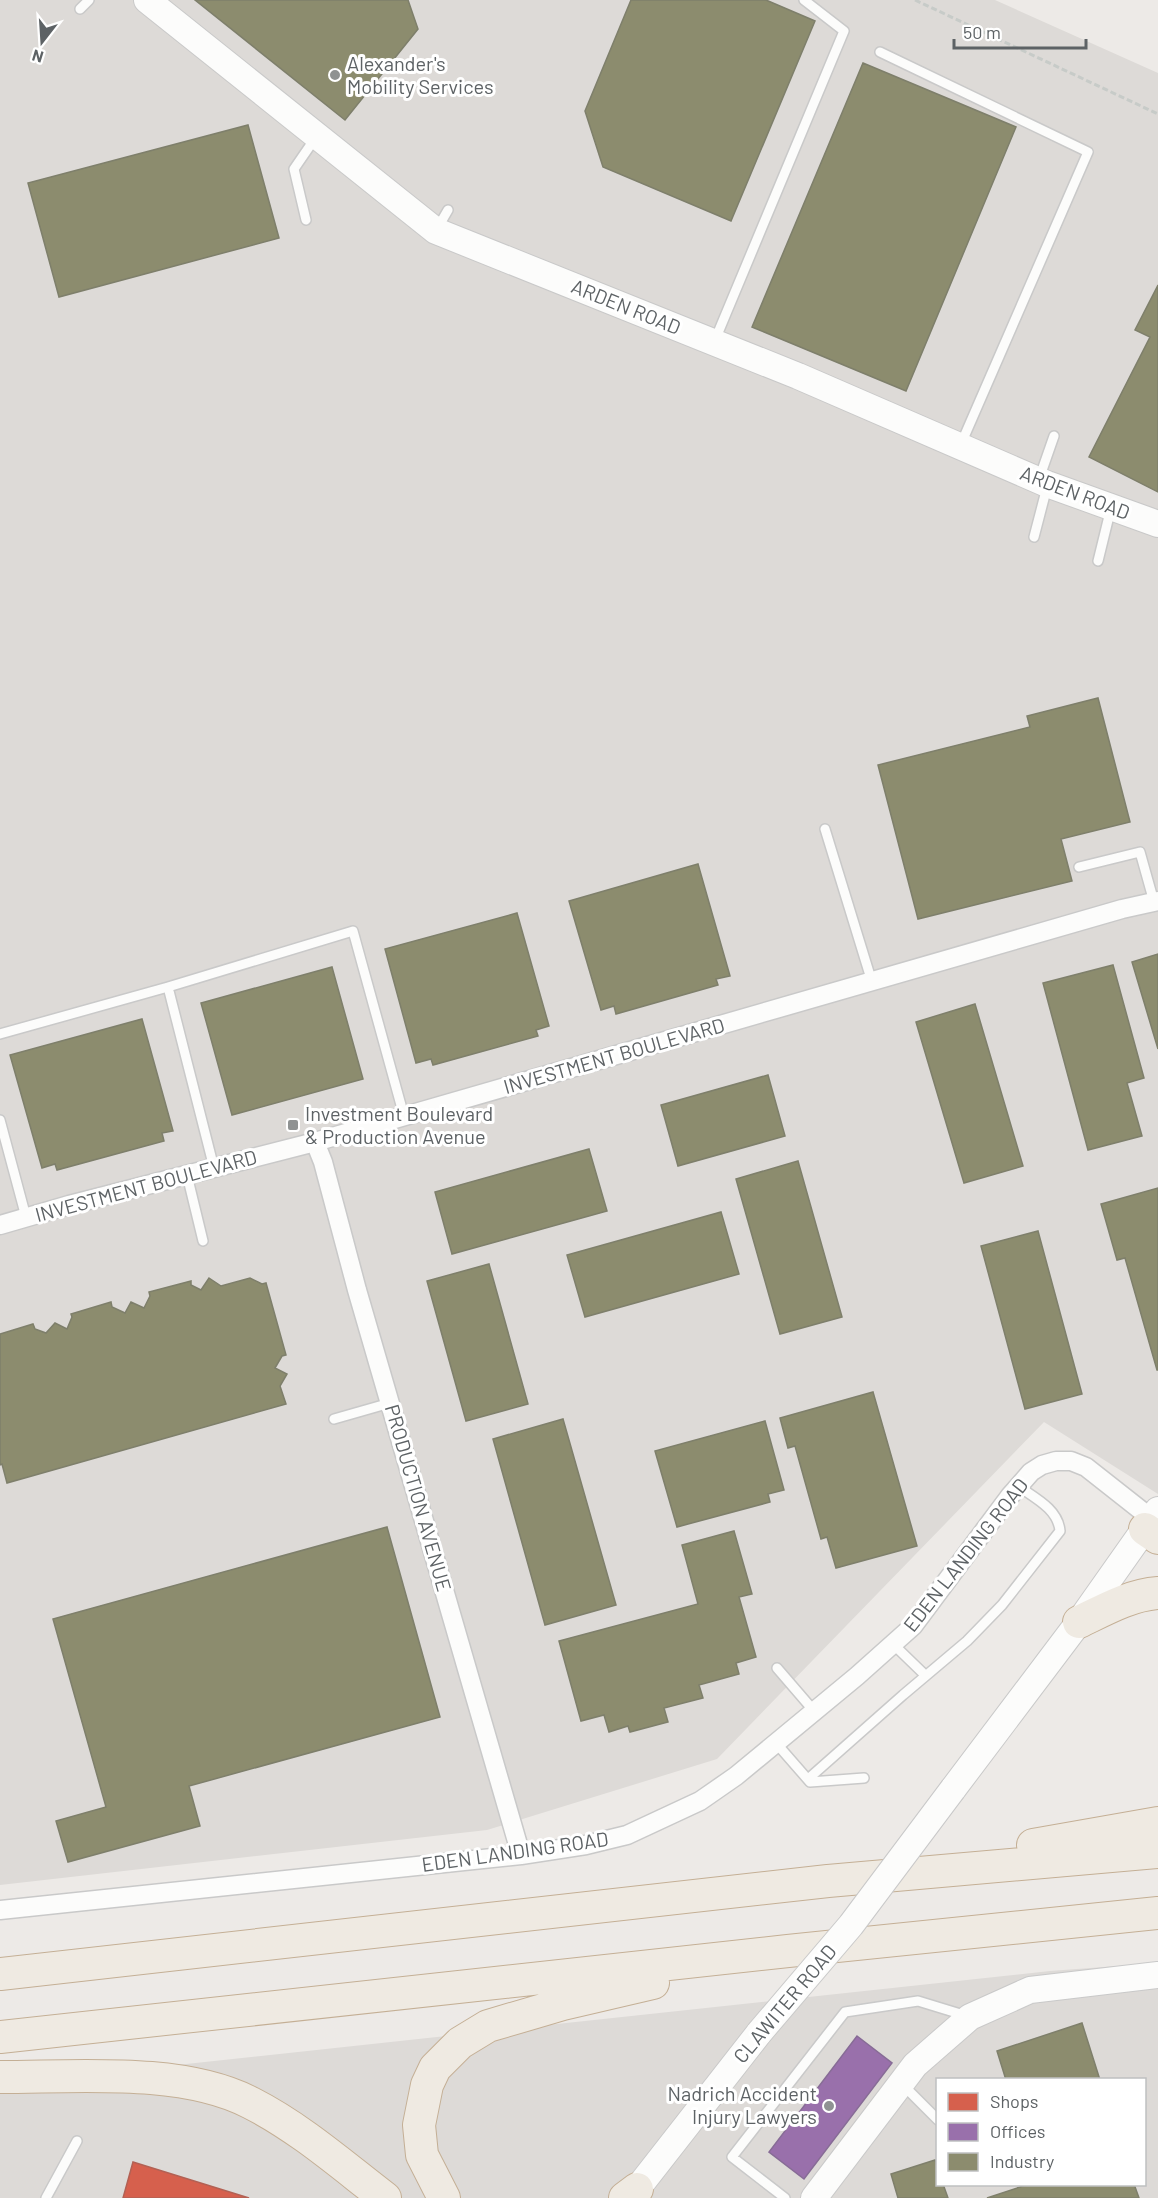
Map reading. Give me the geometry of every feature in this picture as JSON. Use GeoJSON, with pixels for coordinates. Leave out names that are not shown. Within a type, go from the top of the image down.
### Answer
{"type":"FeatureCollection","features":[{"type":"Feature","properties":{"kind":"highway"},"geometry":{"type":"LineString","coordinates":[[1079,1622],[1123,1601],[1158,1593]]}},
{"type":"Feature","properties":{"kind":"highway"},"geometry":{"type":"LineString","coordinates":[[828,1881],[1158,1823]]}},
{"type":"Feature","properties":{"kind":"highway"},"geometry":{"type":"LineString","coordinates":[[0,1974],[828,1881],[1158,1852]]}},
{"type":"Feature","properties":{"kind":"highway"},"geometry":{"type":"LineString","coordinates":[[0,2037],[1158,1913]]}},
{"type":"Feature","properties":{"kind":"highway"},"geometry":{"type":"LineString","coordinates":[[444,2198],[422,2155],[419,2126],[427,2085],[435,2068],[460,2043],[488,2026],[563,2004],[788,1951]]}},
{"type":"Feature","properties":{"kind":"highway"},"geometry":{"type":"LineString","coordinates":[[0,2078],[160,2078],[202,2085],[250,2102],[288,2125],[385,2198]]}},
{"type":"Feature","properties":{"kind":"street","name":"ARDEN ROAD"},"geometry":{"type":"LineString","coordinates":[[147,0],[318,135],[442,220],[714,343],[798,376],[1043,482],[1158,524]]}},
{"type":"Feature","properties":{"kind":"street","name":"INVESTMENT BOULEVARD"},"geometry":{"type":"LineString","coordinates":[[0,1225],[315,1142],[1122,909],[1156,902]]}},
{"type":"Feature","properties":{"kind":"street","name":"PRODUCTION AVENUE"},"geometry":{"type":"LineString","coordinates":[[315,1142],[323,1162],[520,1855]]}},
{"type":"Feature","properties":{"kind":"street","name":"EDEN LANDING ROAD"},"geometry":{"type":"LineString","coordinates":[[0,1910],[520,1855],[586,1845],[638,1830],[700,1801],[736,1776],[913,1626],[1018,1486],[1031,1472],[1042,1465],[1056,1461],[1071,1461],[1086,1467],[1153,1524],[851,1925]]}},
{"type":"Feature","properties":{"kind":"street","name":"CLAWITER ROAD"},"geometry":{"type":"LineString","coordinates":[[631,2195],[759,2033],[851,1925]]}},
{"type":"Feature","properties":{"kind":"street"},"geometry":{"type":"LineString","coordinates":[[814,2198],[915,2065],[970,2017],[1030,1990],[1158,1975]]}},
{"type":"Feature","properties":{"kind":"lane"},"geometry":{"type":"LineString","coordinates":[[80,9],[89,0]]}},
{"type":"Feature","properties":{"kind":"lane"},"geometry":{"type":"LineString","coordinates":[[714,343],[844,31],[804,0]]}},
{"type":"Feature","properties":{"kind":"lane"},"geometry":{"type":"LineString","coordinates":[[880,52],[1088,152],[960,447]]}},
{"type":"Feature","properties":{"kind":"lane"},"geometry":{"type":"LineString","coordinates":[[306,220],[294,169],[318,135]]}},
{"type":"Feature","properties":{"kind":"lane"},"geometry":{"type":"LineString","coordinates":[[1034,537],[1043,482],[1054,436]]}},
{"type":"Feature","properties":{"kind":"lane"},"geometry":{"type":"LineString","coordinates":[[1098,561],[1112,506]]}},
{"type":"Feature","properties":{"kind":"lane"},"geometry":{"type":"LineString","coordinates":[[825,829],[872,982]]}},
{"type":"Feature","properties":{"kind":"lane"},"geometry":{"type":"LineString","coordinates":[[1079,867],[1140,852],[1156,902]]}},
{"type":"Feature","properties":{"kind":"lane"},"geometry":{"type":"LineString","coordinates":[[0,1034],[168,987],[353,931],[404,1116]]}},
{"type":"Feature","properties":{"kind":"lane"},"geometry":{"type":"LineString","coordinates":[[168,987],[214,1168]]}},
{"type":"Feature","properties":{"kind":"lane"},"geometry":{"type":"LineString","coordinates":[[0,1120],[26,1217]]}},
{"type":"Feature","properties":{"kind":"lane"},"geometry":{"type":"LineString","coordinates":[[187,1175],[203,1241]]}},
{"type":"Feature","properties":{"kind":"lane"},"geometry":{"type":"LineString","coordinates":[[333,1419],[390,1404]]}},
{"type":"Feature","properties":{"kind":"lane"},"geometry":{"type":"LineString","coordinates":[[808,1779],[925,1675],[967,1641],[1002,1605],[1060,1531],[1059,1520],[1018,1486]]}},
{"type":"Feature","properties":{"kind":"lane"},"geometry":{"type":"LineString","coordinates":[[893,1644],[925,1675]]}},
{"type":"Feature","properties":{"kind":"lane"},"geometry":{"type":"LineString","coordinates":[[777,1668],[814,1711]]}},
{"type":"Feature","properties":{"kind":"lane"},"geometry":{"type":"LineString","coordinates":[[776,1743],[810,1782],[864,1778]]}},
{"type":"Feature","properties":{"kind":"lane"},"geometry":{"type":"LineString","coordinates":[[785,2198],[732,2157],[844,2012],[918,2001],[970,2017]]}},
{"type":"Feature","properties":{"kind":"lane"},"geometry":{"type":"LineString","coordinates":[[901,2084],[936,2118]]}},
{"type":"Feature","properties":{"kind":"lane"},"geometry":{"type":"LineString","coordinates":[[46,2198],[77,2141]]}},
{"type":"Feature","properties":{"kind":"path"},"geometry":{"type":"LineString","coordinates":[[915,0],[1158,114]]}},
{"type":"Feature","properties":{"kind":"shaded area"},"geometry":{"type":"Polygon","coordinates":[[[0,0],[995,0],[1158,73],[1158,1494],[1044,1422],[717,1759],[487,1830],[0,1885],[0,0]]]}},
{"type":"Feature","properties":{"kind":"shaded area"},"geometry":{"type":"Polygon","coordinates":[[[1158,1963],[1158,2198],[0,2198],[0,2084],[1050,1971],[1158,1963]]]}},
{"type":"Feature","properties":{"kind":"building: Shops"},"geometry":{"type":"Polygon","coordinates":[[[133,2162],[249,2198],[123,2198],[133,2162]]]}},
{"type":"Feature","properties":{"kind":"building: Offices"},"geometry":{"type":"Polygon","coordinates":[[[857,2036],[892,2063],[804,2179],[769,2152],[857,2036]]]}},
{"type":"Feature","properties":{"kind":"building: Industry","name":"Alexander's Mobility Services"},"geometry":{"type":"Polygon","coordinates":[[[195,0],[408,0],[418,29],[345,120],[195,0]]]}},
{"type":"Feature","properties":{"kind":"building: Industry"},"geometry":{"type":"Polygon","coordinates":[[[631,0],[766,0],[815,21],[731,221],[603,167],[585,111],[631,0]]]}},
{"type":"Feature","properties":{"kind":"building: Industry"},"geometry":{"type":"Polygon","coordinates":[[[863,63],[1016,127],[906,391],[752,327],[863,63]]]}},
{"type":"Feature","properties":{"kind":"building: Industry"},"geometry":{"type":"Polygon","coordinates":[[[248,125],[279,238],[59,297],[28,183],[248,125]]]}},
{"type":"Feature","properties":{"kind":"building: Industry"},"geometry":{"type":"Polygon","coordinates":[[[1158,285],[1158,492],[1089,457],[1150,337],[1135,330],[1158,285]]]}},
{"type":"Feature","properties":{"kind":"building: Industry"},"geometry":{"type":"Polygon","coordinates":[[[1098,698],[1130,822],[1061,839],[1072,881],[918,919],[878,765],[1030,727],[1027,716],[1098,698]]]}},
{"type":"Feature","properties":{"kind":"building: Industry"},"geometry":{"type":"Polygon","coordinates":[[[698,864],[730,976],[716,979],[718,985],[616,1014],[614,1006],[601,1010],[569,901],[698,864]]]}},
{"type":"Feature","properties":{"kind":"building: Industry"},"geometry":{"type":"Polygon","coordinates":[[[517,913],[549,1026],[536,1030],[538,1036],[433,1065],[431,1059],[416,1063],[385,949],[517,913]]]}},
{"type":"Feature","properties":{"kind":"building: Industry"},"geometry":{"type":"Polygon","coordinates":[[[1158,954],[1158,1049],[1132,962],[1158,954]]]}},
{"type":"Feature","properties":{"kind":"building: Industry"},"geometry":{"type":"Polygon","coordinates":[[[1113,965],[1144,1078],[1127,1083],[1142,1136],[1088,1150],[1043,983],[1113,965]]]}},
{"type":"Feature","properties":{"kind":"building: Industry"},"geometry":{"type":"Polygon","coordinates":[[[332,967],[363,1079],[232,1115],[201,1003],[332,967]]]}},
{"type":"Feature","properties":{"kind":"building: Industry"},"geometry":{"type":"Polygon","coordinates":[[[975,1004],[1023,1166],[964,1183],[916,1022],[975,1004]]]}},
{"type":"Feature","properties":{"kind":"building: Industry"},"geometry":{"type":"Polygon","coordinates":[[[142,1019],[173,1131],[162,1133],[164,1141],[57,1170],[55,1164],[42,1168],[10,1055],[142,1019]]]}},
{"type":"Feature","properties":{"kind":"building: Industry"},"geometry":{"type":"Polygon","coordinates":[[[768,1075],[785,1136],[678,1166],[661,1105],[768,1075]]]}},
{"type":"Feature","properties":{"kind":"building: Industry"},"geometry":{"type":"Polygon","coordinates":[[[589,1149],[607,1211],[452,1254],[435,1192],[589,1149]]]}},
{"type":"Feature","properties":{"kind":"building: Industry"},"geometry":{"type":"Polygon","coordinates":[[[798,1161],[842,1317],[780,1334],[736,1179],[798,1161]]]}},
{"type":"Feature","properties":{"kind":"building: Industry"},"geometry":{"type":"Polygon","coordinates":[[[1158,1188],[1157,1370],[1125,1258],[1117,1260],[1101,1204],[1158,1188]]]}},
{"type":"Feature","properties":{"kind":"building: Industry"},"geometry":{"type":"Polygon","coordinates":[[[721,1212],[739,1274],[585,1317],[567,1255],[721,1212]]]}},
{"type":"Feature","properties":{"kind":"building: Industry"},"geometry":{"type":"Polygon","coordinates":[[[1038,1231],[1082,1394],[1025,1409],[981,1246],[1038,1231]]]}},
{"type":"Feature","properties":{"kind":"building: Industry"},"geometry":{"type":"Polygon","coordinates":[[[489,1264],[528,1404],[466,1421],[427,1281],[489,1264]]]}},
{"type":"Feature","properties":{"kind":"building: Industry"},"geometry":{"type":"Polygon","coordinates":[[[209,1278],[221,1286],[250,1278],[262,1284],[266,1283],[286,1355],[282,1356],[275,1368],[287,1374],[280,1386],[286,1404],[7,1483],[2,1464],[0,1465],[0,1334],[33,1324],[35,1329],[46,1333],[55,1323],[67,1329],[71,1314],[111,1302],[112,1307],[125,1313],[131,1302],[144,1308],[150,1296],[149,1292],[191,1281],[191,1285],[201,1290],[209,1278]]]}},
{"type":"Feature","properties":{"kind":"building: Industry"},"geometry":{"type":"Polygon","coordinates":[[[873,1392],[917,1546],[836,1568],[827,1537],[821,1539],[795,1446],[788,1448],[780,1418],[873,1392]]]}},
{"type":"Feature","properties":{"kind":"building: Industry"},"geometry":{"type":"Polygon","coordinates":[[[563,1419],[616,1605],[545,1625],[493,1439],[563,1419]]]}},
{"type":"Feature","properties":{"kind":"building: Industry"},"geometry":{"type":"Polygon","coordinates":[[[765,1421],[784,1490],[768,1494],[770,1502],[677,1527],[655,1451],[765,1421]]]}},
{"type":"Feature","properties":{"kind":"building: Industry"},"geometry":{"type":"Polygon","coordinates":[[[387,1527],[440,1717],[189,1786],[200,1826],[68,1862],[56,1821],[106,1807],[53,1619],[387,1527]]]}},
{"type":"Feature","properties":{"kind":"building: Industry"},"geometry":{"type":"Polygon","coordinates":[[[734,1531],[752,1594],[739,1597],[756,1657],[736,1663],[739,1674],[699,1685],[703,1698],[664,1708],[668,1722],[630,1732],[628,1726],[609,1732],[604,1715],[581,1721],[559,1641],[698,1604],[682,1545],[734,1531]]]}},
{"type":"Feature","properties":{"kind":"building: Industry"},"geometry":{"type":"Polygon","coordinates":[[[1082,2023],[1099,2078],[1005,2078],[997,2051],[1082,2023]]]}},
{"type":"Feature","properties":{"kind":"building: Industry"},"geometry":{"type":"Polygon","coordinates":[[[935,2160],[936,2186],[944,2186],[948,2198],[898,2198],[891,2174],[935,2160]]]}},
{"type":"Feature","properties":{"kind":"building: Industry"},"geometry":{"type":"Polygon","coordinates":[[[1023,2186],[1135,2186],[1139,2198],[987,2198],[1023,2186]]]}},
{"type":"Feature","properties":{"kind":"place","name":"Alexander's Mobility Services"},"geometry":{"type":"Point","coordinates":[335,75]}},
{"type":"Feature","properties":{"kind":"place","name":"Investment Boulevard & Production Avenue"},"geometry":{"type":"Point","coordinates":[293,1125]}},
{"type":"Feature","properties":{"kind":"place","name":"Nadrich Accident Injury Lawyers"},"geometry":{"type":"Point","coordinates":[829,2106]}}]}
